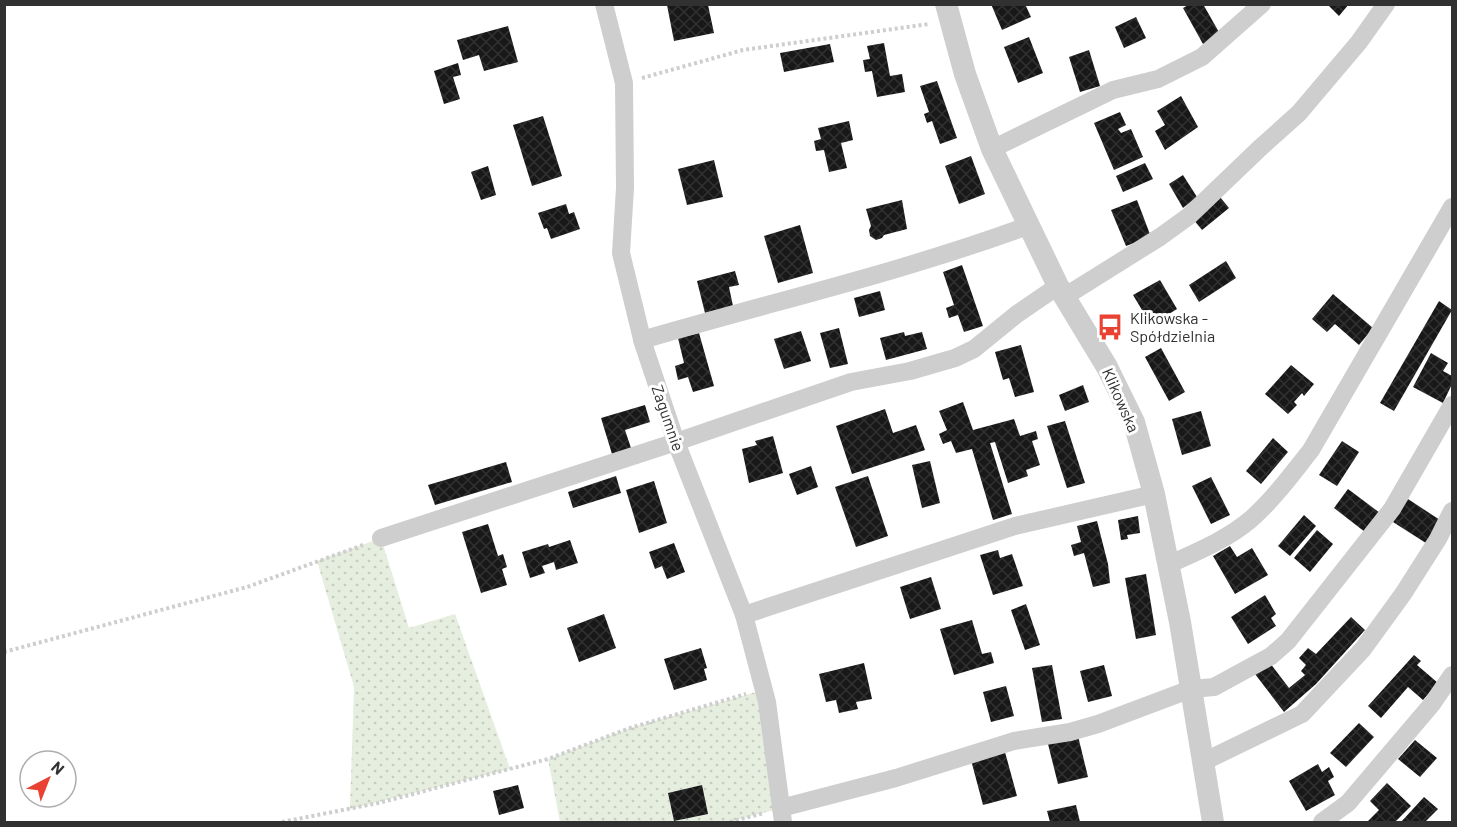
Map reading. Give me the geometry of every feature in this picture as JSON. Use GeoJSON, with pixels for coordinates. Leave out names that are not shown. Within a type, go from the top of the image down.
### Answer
{"type":"FeatureCollection","features":[{"type":"Feature","properties":{"kind":"street","name":"Zagumnie"},"geometry":{"type":"LineString","coordinates":[[604,4],[624,83],[625,188],[621,253],[642,340],[676,442],[744,615],[767,702],[782,815]]}},
{"type":"Feature","properties":{"kind":"street"},"geometry":{"type":"LineString","coordinates":[[992,149],[1113,90],[1158,79],[1202,57],[1262,4]]}},
{"type":"Feature","properties":{"kind":"street"},"geometry":{"type":"LineString","coordinates":[[381,538],[676,442],[851,382],[955,358],[974,349],[1017,314],[1160,237],[1189,216],[1299,114],[1359,42],[1386,4]]}},
{"type":"Feature","properties":{"kind":"street","name":"Klikowska"},"geometry":{"type":"LineString","coordinates":[[948,13],[964,74],[992,149],[1061,291],[1107,367],[1134,422],[1154,494],[1191,689],[1213,822]]}},
{"type":"Feature","properties":{"kind":"street"},"geometry":{"type":"LineString","coordinates":[[1168,565],[1215,543],[1250,520],[1311,450],[1452,207]]}},
{"type":"Feature","properties":{"kind":"street"},"geometry":{"type":"LineString","coordinates":[[642,340],[854,281],[990,240],[1029,225]]}},
{"type":"Feature","properties":{"kind":"street"},"geometry":{"type":"LineString","coordinates":[[782,815],[1014,741],[1070,732],[1098,724],[1191,689],[1214,687],[1271,656],[1288,641],[1392,509],[1452,405]]}},
{"type":"Feature","properties":{"kind":"street"},"geometry":{"type":"LineString","coordinates":[[744,615],[1015,526],[1154,494]]}},
{"type":"Feature","properties":{"kind":"street"},"geometry":{"type":"LineString","coordinates":[[1203,762],[1302,714],[1363,649],[1403,594],[1438,539],[1452,512]]}},
{"type":"Feature","properties":{"kind":"street"},"geometry":{"type":"LineString","coordinates":[[1322,822],[1348,803],[1432,704],[1452,675]]}},
{"type":"Feature","properties":{"kind":"path"},"geometry":{"type":"LineString","coordinates":[[624,83],[743,50],[948,13]]}},
{"type":"Feature","properties":{"kind":"path"},"geometry":{"type":"LineString","coordinates":[[4,652],[247,587],[381,538]]}},
{"type":"Feature","properties":{"kind":"path"},"geometry":{"type":"LineString","coordinates":[[282,822],[378,803],[548,759],[630,728],[763,690]]}},
{"type":"Feature","properties":{"kind":"path"},"geometry":{"type":"LineString","coordinates":[[730,822],[782,815]]}},
{"type":"Feature","properties":{"kind":"green space"},"geometry":{"type":"Polygon","coordinates":[[[381,538],[409,628],[455,614],[510,769],[350,809],[354,687],[317,561],[381,538]]]}},
{"type":"Feature","properties":{"kind":"green space"},"geometry":{"type":"Polygon","coordinates":[[[763,690],[781,808],[730,822],[560,822],[548,759],[630,728],[763,690]]]}},
{"type":"Feature","properties":{"kind":"building"},"geometry":{"type":"Polygon","coordinates":[[[991,4],[1025,4],[1031,17],[1002,30],[991,4]]]}},
{"type":"Feature","properties":{"kind":"building"},"geometry":{"type":"Polygon","coordinates":[[[1190,4],[1203,4],[1220,34],[1203,44],[1183,8],[1190,4]]]}},
{"type":"Feature","properties":{"kind":"building"},"geometry":{"type":"Polygon","coordinates":[[[1327,4],[1349,4],[1339,16],[1327,4]]]}},
{"type":"Feature","properties":{"kind":"building"},"geometry":{"type":"Polygon","coordinates":[[[667,5],[708,5],[714,33],[674,41],[667,5]]]}},
{"type":"Feature","properties":{"kind":"building"},"geometry":{"type":"Polygon","coordinates":[[[1136,17],[1146,38],[1124,48],[1115,27],[1136,17]]]}},
{"type":"Feature","properties":{"kind":"building"},"geometry":{"type":"Polygon","coordinates":[[[508,26],[518,62],[484,71],[479,55],[463,60],[457,40],[508,26]]]}},
{"type":"Feature","properties":{"kind":"building"},"geometry":{"type":"Polygon","coordinates":[[[1029,37],[1043,73],[1018,83],[1004,47],[1029,37]]]}},
{"type":"Feature","properties":{"kind":"building"},"geometry":{"type":"Polygon","coordinates":[[[884,43],[890,76],[902,74],[905,92],[877,97],[872,71],[865,72],[863,60],[870,59],[867,46],[884,43]]]}},
{"type":"Feature","properties":{"kind":"building"},"geometry":{"type":"Polygon","coordinates":[[[830,44],[834,62],[784,72],[780,53],[830,44]]]}},
{"type":"Feature","properties":{"kind":"building"},"geometry":{"type":"Polygon","coordinates":[[[1089,50],[1100,86],[1080,92],[1069,57],[1089,50]]]}},
{"type":"Feature","properties":{"kind":"building"},"geometry":{"type":"Polygon","coordinates":[[[458,63],[461,75],[453,77],[460,99],[444,104],[434,71],[458,63]]]}},
{"type":"Feature","properties":{"kind":"building"},"geometry":{"type":"Polygon","coordinates":[[[937,81],[957,138],[940,144],[932,121],[927,123],[924,114],[929,112],[920,86],[937,81]]]}},
{"type":"Feature","properties":{"kind":"building"},"geometry":{"type":"Polygon","coordinates":[[[1181,96],[1198,127],[1165,150],[1155,131],[1165,125],[1157,111],[1181,96]]]}},
{"type":"Feature","properties":{"kind":"building"},"geometry":{"type":"Polygon","coordinates":[[[1120,112],[1126,125],[1118,129],[1121,133],[1131,129],[1143,157],[1114,170],[1094,123],[1120,112]]]}},
{"type":"Feature","properties":{"kind":"building"},"geometry":{"type":"Polygon","coordinates":[[[543,116],[562,176],[532,186],[513,125],[543,116]]]}},
{"type":"Feature","properties":{"kind":"building"},"geometry":{"type":"Polygon","coordinates":[[[849,121],[853,140],[841,143],[847,168],[829,172],[824,150],[816,151],[814,141],[821,139],[818,128],[849,121]]]}},
{"type":"Feature","properties":{"kind":"building"},"geometry":{"type":"Polygon","coordinates":[[[971,156],[985,194],[959,204],[945,166],[971,156]]]}},
{"type":"Feature","properties":{"kind":"building"},"geometry":{"type":"Polygon","coordinates":[[[714,160],[723,197],[687,205],[678,169],[714,160]]]}},
{"type":"Feature","properties":{"kind":"building"},"geometry":{"type":"Polygon","coordinates":[[[1145,163],[1153,179],[1123,192],[1116,176],[1145,163]]]}},
{"type":"Feature","properties":{"kind":"building"},"geometry":{"type":"Polygon","coordinates":[[[488,166],[496,195],[481,200],[471,172],[488,166]]]}},
{"type":"Feature","properties":{"kind":"building"},"geometry":{"type":"Polygon","coordinates":[[[1183,175],[1197,197],[1183,208],[1169,184],[1183,175]]]}},
{"type":"Feature","properties":{"kind":"building"},"geometry":{"type":"Polygon","coordinates":[[[1220,197],[1229,208],[1202,230],[1193,219],[1220,197]]]}},
{"type":"Feature","properties":{"kind":"building"},"geometry":{"type":"Polygon","coordinates":[[[902,200],[907,229],[884,235],[876,240],[870,236],[871,226],[866,209],[902,200]]]}},
{"type":"Feature","properties":{"kind":"building"},"geometry":{"type":"Polygon","coordinates":[[[1137,200],[1151,237],[1126,246],[1111,210],[1137,200]]]}},
{"type":"Feature","properties":{"kind":"building"},"geometry":{"type":"Polygon","coordinates":[[[566,204],[569,214],[574,212],[580,229],[551,239],[538,213],[566,204]]]}},
{"type":"Feature","properties":{"kind":"building"},"geometry":{"type":"Polygon","coordinates":[[[800,225],[813,273],[778,283],[764,236],[800,225]]]}},
{"type":"Feature","properties":{"kind":"building"},"geometry":{"type":"Polygon","coordinates":[[[1226,261],[1236,278],[1199,302],[1189,285],[1226,261]]]}},
{"type":"Feature","properties":{"kind":"building"},"geometry":{"type":"Polygon","coordinates":[[[962,265],[983,326],[964,332],[958,315],[949,318],[946,308],[954,305],[943,272],[962,265]]]}},
{"type":"Feature","properties":{"kind":"building"},"geometry":{"type":"Polygon","coordinates":[[[735,271],[739,285],[729,287],[733,306],[705,313],[697,281],[735,271]]]}},
{"type":"Feature","properties":{"kind":"building"},"geometry":{"type":"Polygon","coordinates":[[[1160,280],[1177,309],[1151,325],[1133,295],[1160,280]]]}},
{"type":"Feature","properties":{"kind":"building"},"geometry":{"type":"Polygon","coordinates":[[[880,291],[885,310],[859,317],[854,298],[880,291]]]}},
{"type":"Feature","properties":{"kind":"building"},"geometry":{"type":"Polygon","coordinates":[[[1333,294],[1373,328],[1359,345],[1335,324],[1327,332],[1312,319],[1333,294]]]}},
{"type":"Feature","properties":{"kind":"building"},"geometry":{"type":"Polygon","coordinates":[[[1439,301],[1452,310],[1394,411],[1380,403],[1439,301]]]}},
{"type":"Feature","properties":{"kind":"building"},"geometry":{"type":"Polygon","coordinates":[[[839,328],[848,364],[830,368],[820,333],[839,328]]]}},
{"type":"Feature","properties":{"kind":"building"},"geometry":{"type":"Polygon","coordinates":[[[801,331],[811,361],[784,369],[774,339],[801,331]]]}},
{"type":"Feature","properties":{"kind":"building"},"geometry":{"type":"Polygon","coordinates":[[[904,332],[905,336],[922,332],[927,349],[886,360],[880,338],[904,332]]]}},
{"type":"Feature","properties":{"kind":"building"},"geometry":{"type":"Polygon","coordinates":[[[699,333],[714,386],[693,392],[688,377],[678,380],[675,366],[684,363],[678,338],[699,333]]]}},
{"type":"Feature","properties":{"kind":"building"},"geometry":{"type":"Polygon","coordinates":[[[1021,345],[1034,392],[1015,397],[1009,378],[1003,380],[995,352],[1021,345]]]}},
{"type":"Feature","properties":{"kind":"building"},"geometry":{"type":"Polygon","coordinates":[[[1161,348],[1185,392],[1169,401],[1145,357],[1161,348]]]}},
{"type":"Feature","properties":{"kind":"building"},"geometry":{"type":"Polygon","coordinates":[[[1431,353],[1448,363],[1443,371],[1452,376],[1452,384],[1443,403],[1413,387],[1431,353]]]}},
{"type":"Feature","properties":{"kind":"building"},"geometry":{"type":"Polygon","coordinates":[[[1291,365],[1314,384],[1304,396],[1302,393],[1294,402],[1297,405],[1288,414],[1265,394],[1291,365]]]}},
{"type":"Feature","properties":{"kind":"building"},"geometry":{"type":"Polygon","coordinates":[[[1083,385],[1089,402],[1065,411],[1059,395],[1083,385]]]}},
{"type":"Feature","properties":{"kind":"building"},"geometry":{"type":"Polygon","coordinates":[[[963,402],[973,430],[1014,419],[1020,436],[1036,431],[1038,439],[1032,441],[1040,465],[1026,470],[1028,476],[1008,483],[995,442],[990,443],[1012,514],[993,520],[972,449],[956,453],[951,441],[943,444],[939,434],[947,430],[939,411],[963,402]]]}},
{"type":"Feature","properties":{"kind":"building"},"geometry":{"type":"Polygon","coordinates":[[[645,405],[650,422],[625,430],[631,448],[612,454],[601,418],[645,405]]]}},
{"type":"Feature","properties":{"kind":"building"},"geometry":{"type":"Polygon","coordinates":[[[885,409],[893,433],[916,425],[925,450],[852,474],[836,426],[885,409]]]}},
{"type":"Feature","properties":{"kind":"building"},"geometry":{"type":"Polygon","coordinates":[[[1201,411],[1211,446],[1182,455],[1172,419],[1201,411]]]}},
{"type":"Feature","properties":{"kind":"building"},"geometry":{"type":"Polygon","coordinates":[[[1065,421],[1085,483],[1067,488],[1047,426],[1065,421]]]}},
{"type":"Feature","properties":{"kind":"building"},"geometry":{"type":"Polygon","coordinates":[[[773,436],[783,473],[749,483],[742,449],[757,445],[755,441],[773,436]]]}},
{"type":"Feature","properties":{"kind":"building"},"geometry":{"type":"Polygon","coordinates":[[[1273,438],[1288,452],[1261,484],[1246,471],[1273,438]]]}},
{"type":"Feature","properties":{"kind":"building"},"geometry":{"type":"Polygon","coordinates":[[[1342,441],[1359,452],[1337,486],[1319,475],[1342,441]]]}},
{"type":"Feature","properties":{"kind":"building"},"geometry":{"type":"Polygon","coordinates":[[[930,461],[940,503],[922,508],[912,465],[930,461]]]}},
{"type":"Feature","properties":{"kind":"building"},"geometry":{"type":"Polygon","coordinates":[[[506,462],[512,482],[435,505],[428,485],[506,462]]]}},
{"type":"Feature","properties":{"kind":"building"},"geometry":{"type":"Polygon","coordinates":[[[811,466],[818,487],[797,495],[789,474],[811,466]]]}},
{"type":"Feature","properties":{"kind":"building"},"geometry":{"type":"Polygon","coordinates":[[[616,476],[621,493],[573,508],[568,492],[616,476]]]}},
{"type":"Feature","properties":{"kind":"building"},"geometry":{"type":"Polygon","coordinates":[[[868,476],[888,536],[856,547],[835,487],[868,476]]]}},
{"type":"Feature","properties":{"kind":"building"},"geometry":{"type":"Polygon","coordinates":[[[1211,477],[1230,515],[1211,524],[1192,486],[1211,477]]]}},
{"type":"Feature","properties":{"kind":"building"},"geometry":{"type":"Polygon","coordinates":[[[654,481],[667,523],[639,533],[626,490],[654,481]]]}},
{"type":"Feature","properties":{"kind":"building"},"geometry":{"type":"Polygon","coordinates":[[[1348,489],[1380,513],[1365,532],[1334,508],[1348,489]]]}},
{"type":"Feature","properties":{"kind":"building"},"geometry":{"type":"Polygon","coordinates":[[[1408,499],[1443,522],[1429,545],[1393,522],[1408,499]]]}},
{"type":"Feature","properties":{"kind":"building"},"geometry":{"type":"Polygon","coordinates":[[[1304,515],[1316,526],[1290,556],[1278,546],[1304,515]]]}},
{"type":"Feature","properties":{"kind":"building"},"geometry":{"type":"Polygon","coordinates":[[[1138,516],[1140,533],[1127,535],[1128,539],[1121,540],[1118,520],[1138,516]]]}},
{"type":"Feature","properties":{"kind":"building"},"geometry":{"type":"Polygon","coordinates":[[[1097,521],[1108,564],[1110,583],[1093,587],[1084,553],[1074,556],[1071,545],[1081,542],[1077,526],[1097,521]]]}},
{"type":"Feature","properties":{"kind":"building"},"geometry":{"type":"Polygon","coordinates":[[[488,524],[498,556],[503,554],[507,567],[502,569],[507,585],[481,593],[462,532],[488,524]]]}},
{"type":"Feature","properties":{"kind":"building"},"geometry":{"type":"Polygon","coordinates":[[[1317,530],[1333,544],[1310,572],[1294,558],[1317,530]]]}},
{"type":"Feature","properties":{"kind":"building"},"geometry":{"type":"Polygon","coordinates":[[[570,540],[578,563],[556,570],[554,562],[542,566],[545,573],[530,578],[522,552],[570,540]]]}},
{"type":"Feature","properties":{"kind":"building"},"geometry":{"type":"Polygon","coordinates":[[[674,543],[685,572],[667,579],[662,566],[655,569],[649,552],[674,543]]]}},
{"type":"Feature","properties":{"kind":"building"},"geometry":{"type":"Polygon","coordinates":[[[1230,546],[1237,557],[1252,548],[1268,575],[1235,594],[1213,556],[1230,546]]]}},
{"type":"Feature","properties":{"kind":"building"},"geometry":{"type":"Polygon","coordinates":[[[998,550],[1000,558],[1012,554],[1023,586],[993,595],[980,555],[998,550]]]}},
{"type":"Feature","properties":{"kind":"building"},"geometry":{"type":"Polygon","coordinates":[[[1146,574],[1156,635],[1136,639],[1125,578],[1146,574]]]}},
{"type":"Feature","properties":{"kind":"building"},"geometry":{"type":"Polygon","coordinates":[[[931,577],[941,609],[910,619],[900,587],[931,577]]]}},
{"type":"Feature","properties":{"kind":"building"},"geometry":{"type":"Polygon","coordinates":[[[1265,595],[1276,614],[1271,618],[1276,626],[1248,644],[1231,617],[1265,595]]]}},
{"type":"Feature","properties":{"kind":"building"},"geometry":{"type":"Polygon","coordinates":[[[1026,604],[1040,645],[1025,650],[1011,610],[1026,604]]]}},
{"type":"Feature","properties":{"kind":"building"},"geometry":{"type":"Polygon","coordinates":[[[604,614],[616,648],[579,662],[567,628],[604,614]]]}},
{"type":"Feature","properties":{"kind":"building"},"geometry":{"type":"Polygon","coordinates":[[[1351,617],[1365,630],[1316,684],[1284,712],[1255,674],[1270,663],[1289,688],[1305,675],[1301,671],[1306,665],[1299,658],[1308,648],[1316,654],[1351,617]]]}},
{"type":"Feature","properties":{"kind":"building"},"geometry":{"type":"Polygon","coordinates":[[[972,620],[982,654],[991,652],[994,663],[954,675],[940,629],[972,620]]]}},
{"type":"Feature","properties":{"kind":"building"},"geometry":{"type":"Polygon","coordinates":[[[701,648],[707,668],[704,669],[707,680],[674,690],[664,659],[701,648]]]}},
{"type":"Feature","properties":{"kind":"building"},"geometry":{"type":"Polygon","coordinates":[[[1414,655],[1421,661],[1417,665],[1438,683],[1423,700],[1408,687],[1381,718],[1368,706],[1414,655]]]}},
{"type":"Feature","properties":{"kind":"building"},"geometry":{"type":"Polygon","coordinates":[[[864,663],[872,699],[856,702],[858,709],[839,713],[836,700],[826,702],[819,674],[864,663]]]}},
{"type":"Feature","properties":{"kind":"building"},"geometry":{"type":"Polygon","coordinates":[[[1052,665],[1062,719],[1042,722],[1032,668],[1052,665]]]}},
{"type":"Feature","properties":{"kind":"building"},"geometry":{"type":"Polygon","coordinates":[[[1104,665],[1112,696],[1088,702],[1080,671],[1104,665]]]}},
{"type":"Feature","properties":{"kind":"building"},"geometry":{"type":"Polygon","coordinates":[[[1006,686],[1014,716],[991,722],[983,692],[1006,686]]]}},
{"type":"Feature","properties":{"kind":"building"},"geometry":{"type":"Polygon","coordinates":[[[1359,723],[1374,737],[1346,767],[1330,753],[1359,723]]]}},
{"type":"Feature","properties":{"kind":"building"},"geometry":{"type":"Polygon","coordinates":[[[1078,736],[1088,777],[1058,784],[1048,744],[1078,736]]]}},
{"type":"Feature","properties":{"kind":"building"},"geometry":{"type":"Polygon","coordinates":[[[1415,740],[1437,758],[1420,777],[1398,759],[1415,740]]]}},
{"type":"Feature","properties":{"kind":"building"},"geometry":{"type":"Polygon","coordinates":[[[1005,752],[1017,796],[983,805],[971,760],[1005,752]]]}},
{"type":"Feature","properties":{"kind":"building"},"geometry":{"type":"Polygon","coordinates":[[[1318,764],[1322,772],[1329,767],[1334,777],[1328,781],[1335,795],[1306,811],[1289,781],[1318,764]]]}},
{"type":"Feature","properties":{"kind":"building"},"geometry":{"type":"Polygon","coordinates":[[[1387,783],[1411,806],[1395,822],[1367,822],[1379,810],[1370,801],[1387,783]]]}},
{"type":"Feature","properties":{"kind":"building"},"geometry":{"type":"Polygon","coordinates":[[[518,785],[524,808],[499,815],[493,791],[518,785]]]}},
{"type":"Feature","properties":{"kind":"building"},"geometry":{"type":"Polygon","coordinates":[[[702,785],[708,814],[674,821],[668,793],[702,785]]]}},
{"type":"Feature","properties":{"kind":"building"},"geometry":{"type":"Polygon","coordinates":[[[1424,797],[1438,809],[1425,822],[1401,822],[1424,797]]]}},
{"type":"Feature","properties":{"kind":"building"},"geometry":{"type":"Polygon","coordinates":[[[1076,805],[1080,822],[1050,822],[1047,811],[1076,805]]]}},
{"type":"Feature","properties":{"kind":"place","name":"Klikowska - Spółdzielnia"},"geometry":{"type":"Point","coordinates":[1110,327]}}]}
